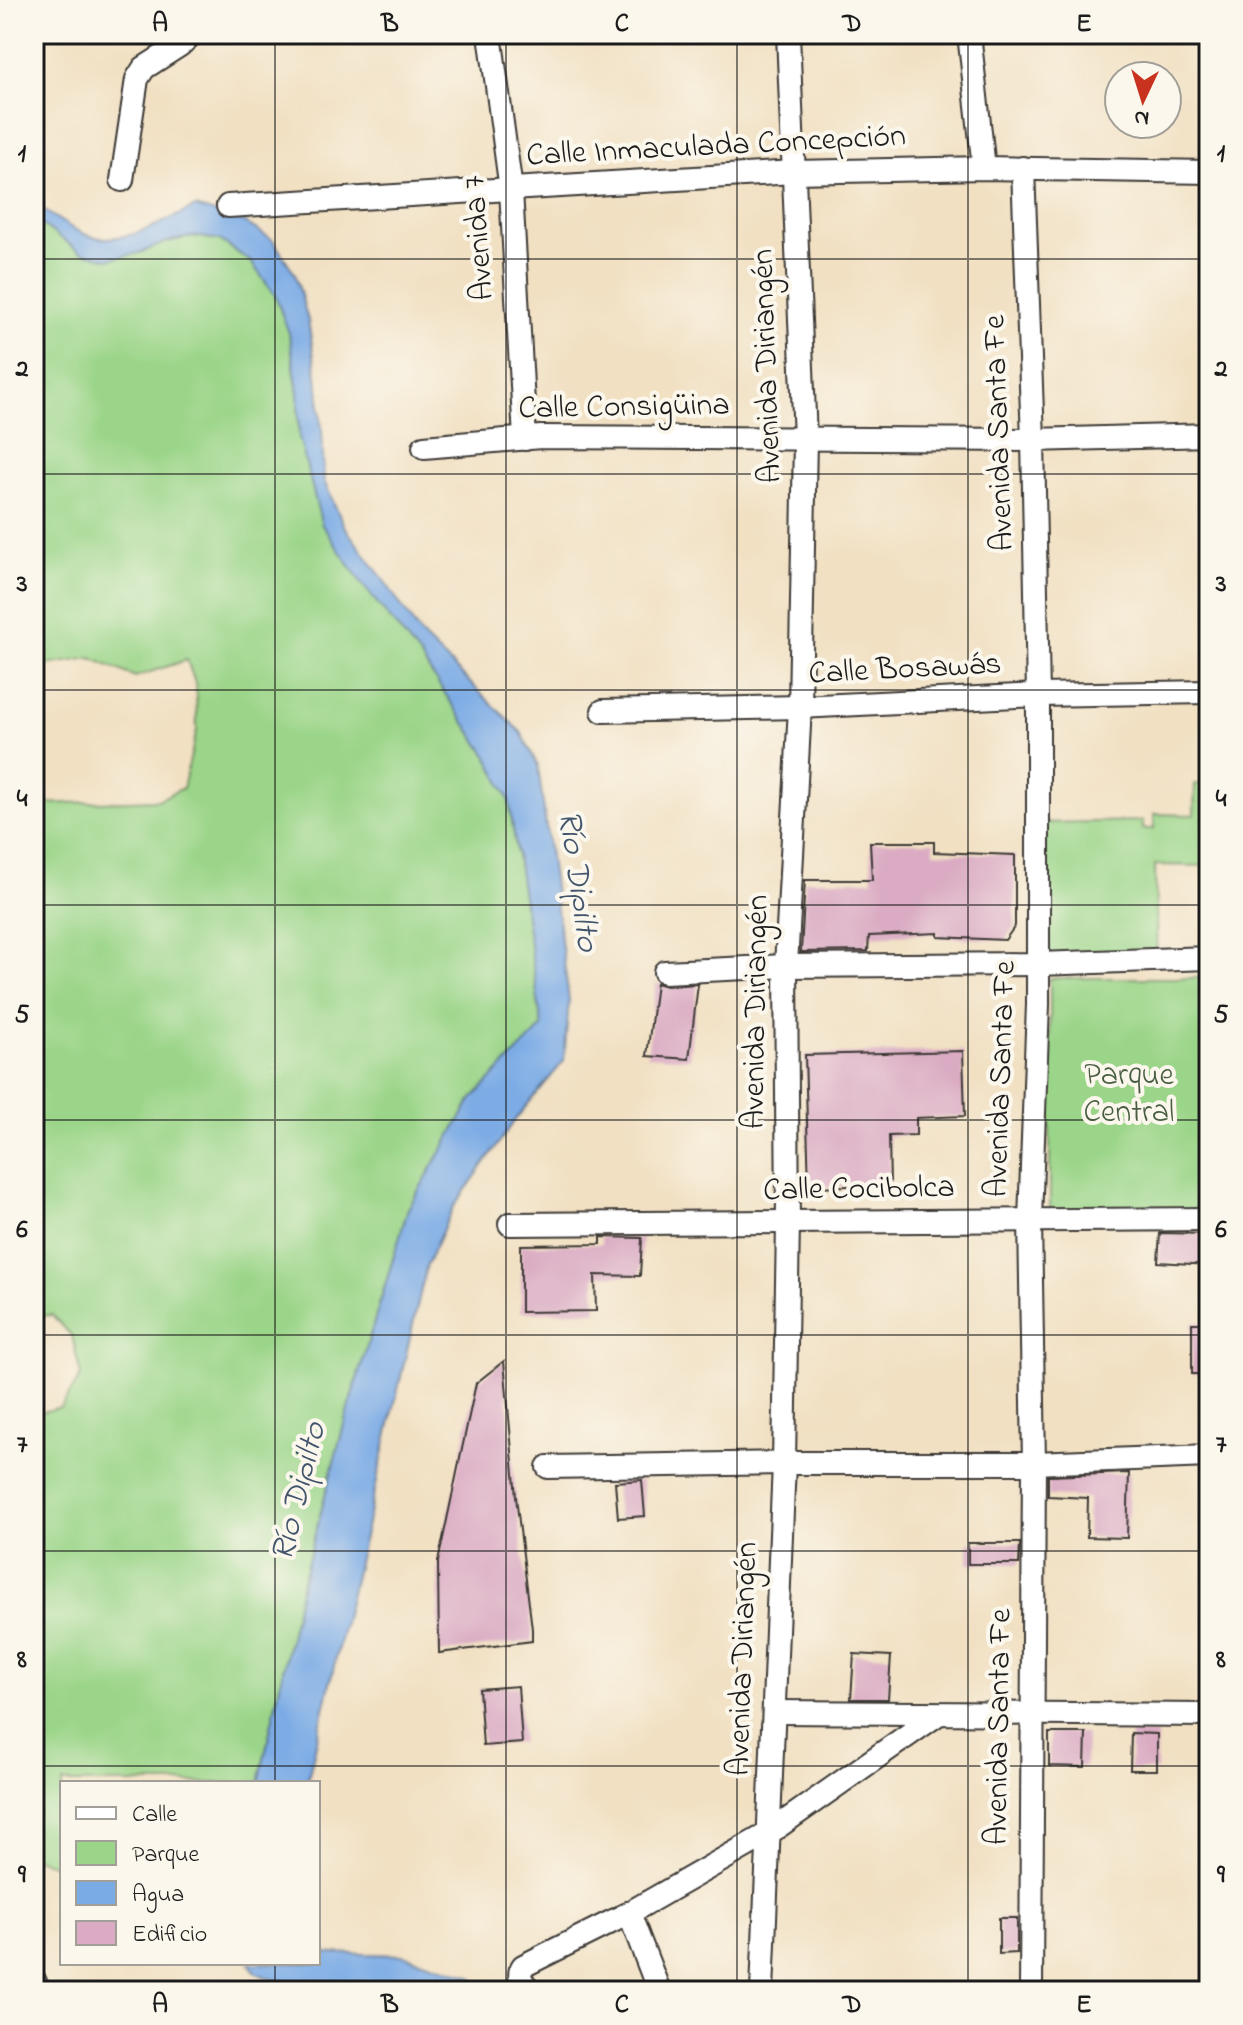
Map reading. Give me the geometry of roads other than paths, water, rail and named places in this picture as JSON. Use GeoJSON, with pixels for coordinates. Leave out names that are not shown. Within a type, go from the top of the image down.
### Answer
{"type":"FeatureCollection","features":[{"type":"Feature","properties":{"kind":"street"},"geometry":{"type":"LineString","coordinates":[[122,180],[139,73],[192,34]]}},
{"type":"Feature","properties":{"kind":"street","name":"Avenida 7"},"geometry":{"type":"LineString","coordinates":[[490,34],[511,190],[525,439]]}},
{"type":"Feature","properties":{"kind":"street","name":"Avenida Diriangén"},"geometry":{"type":"LineString","coordinates":[[762,1991],[784,1463],[788,1223],[786,966],[800,707],[805,439],[788,34]]}},
{"type":"Feature","properties":{"kind":"street"},"geometry":{"type":"LineString","coordinates":[[969,34],[984,168]]}},
{"type":"Feature","properties":{"kind":"street","name":"Calle Inmaculada Concepción"},"geometry":{"type":"LineString","coordinates":[[228,206],[794,172],[984,168],[1209,172]]}},
{"type":"Feature","properties":{"kind":"street","name":"Avenida Santa Fe"},"geometry":{"type":"LineString","coordinates":[[1023,168],[1038,695],[1038,1004],[1030,1220],[1034,1463],[1031,1991]]}},
{"type":"Feature","properties":{"kind":"street","name":"Calle Consigüina"},"geometry":{"type":"LineString","coordinates":[[424,447],[525,439],[1033,440],[1209,435]]}},
{"type":"Feature","properties":{"kind":"street","name":"Calle Bosawás"},"geometry":{"type":"LineString","coordinates":[[603,711],[1209,692]]}},
{"type":"Feature","properties":{"kind":"street"},"geometry":{"type":"LineString","coordinates":[[665,972],[786,966],[1038,964],[1209,958]]}},
{"type":"Feature","properties":{"kind":"street","name":"Calle Cocibolca"},"geometry":{"type":"LineString","coordinates":[[510,1224],[1209,1219]]}},
{"type":"Feature","properties":{"kind":"street"},"geometry":{"type":"LineString","coordinates":[[548,1467],[1034,1463],[1209,1456]]}},
{"type":"Feature","properties":{"kind":"street"},"geometry":{"type":"LineString","coordinates":[[774,1712],[1209,1715]]}},
{"type":"Feature","properties":{"kind":"street"},"geometry":{"type":"LineString","coordinates":[[529,1991],[520,1978],[519,1970],[523,1966],[629,1913],[769,1833],[938,1714]]}},
{"type":"Feature","properties":{"kind":"street"},"geometry":{"type":"LineString","coordinates":[[629,1913],[659,1991]]}},
{"type":"Feature","properties":{"kind":"street"},"geometry":{"type":"LineString","coordinates":[[34,1980],[39,1991]]}},
{"type":"Feature","properties":{"kind":"water"},"geometry":{"type":"Polygon","coordinates":[[[34,203],[82,233],[111,238],[140,232],[196,207],[244,222],[273,240],[295,274],[308,320],[317,376],[324,481],[344,526],[422,636],[521,732],[538,766],[569,1000],[564,1061],[518,1116],[453,1208],[427,1264],[307,1781],[259,1781],[300,1591],[349,1406],[408,1209],[472,1099],[542,1027],[509,800],[488,757],[419,655],[363,585],[322,525],[299,437],[298,392],[289,333],[275,295],[251,262],[220,240],[194,236],[109,259],[81,252],[34,219],[34,203]]]}},
{"type":"Feature","properties":{"kind":"water"},"geometry":{"type":"Polygon","coordinates":[[[320,1950],[327,1953],[404,1955],[471,1976],[483,1991],[302,1991],[256,1973],[250,1965],[320,1965],[320,1950]]]}},
{"type":"Feature","properties":{"kind":"water label","name":"Río Dipilto"},"geometry":{"type":"Point","coordinates":[577,881]}},
{"type":"Feature","properties":{"kind":"water label","name":"Río Dipilto"},"geometry":{"type":"Point","coordinates":[300,1492]}},
{"type":"Feature","properties":{"kind":"park label","name":"Parque Central"},"geometry":{"type":"Point","coordinates":[1129,1094]}}]}
